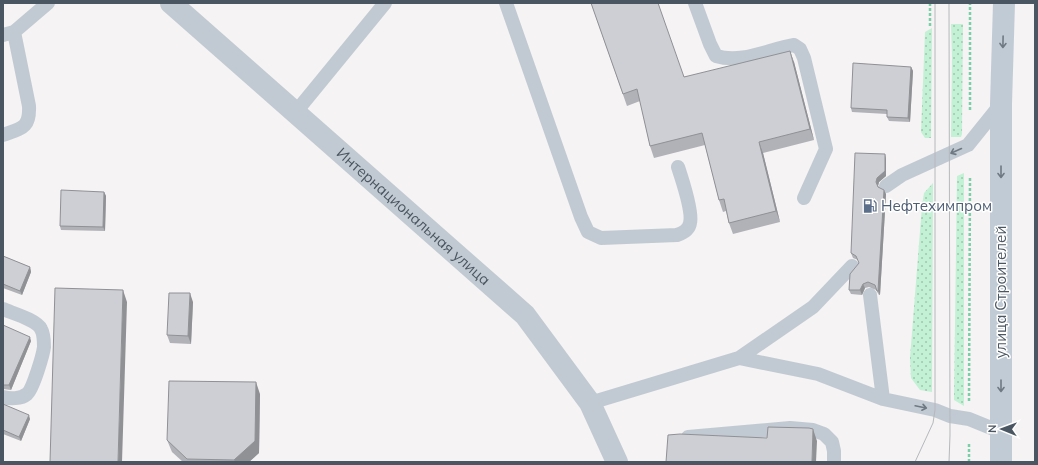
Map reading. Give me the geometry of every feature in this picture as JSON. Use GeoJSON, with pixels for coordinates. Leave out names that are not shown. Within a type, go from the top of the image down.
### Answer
{"type":"FeatureCollection","features":[{"type":"Feature","properties":{"kind":"main road","name":"улица Строителей"},"geometry":{"type":"LineString","coordinates":[[1002,462],[1001,104],[1004,3]]}},
{"type":"Feature","properties":{"kind":"street","name":"Интернациональная улица"},"geometry":{"type":"LineString","coordinates":[[171,3],[525,315],[590,403],[618,462]]}},
{"type":"Feature","properties":{"kind":"lane"},"geometry":{"type":"LineString","coordinates":[[3,135],[18,130],[26,125],[30,117],[29,106],[9,34],[48,3]]}},
{"type":"Feature","properties":{"kind":"lane"},"geometry":{"type":"LineString","coordinates":[[295,113],[386,3]]}},
{"type":"Feature","properties":{"kind":"lane"},"geometry":{"type":"LineString","coordinates":[[506,3],[581,217],[588,232],[601,238],[613,239],[677,235],[686,232],[690,224],[690,213],[678,167]]}},
{"type":"Feature","properties":{"kind":"lane"},"geometry":{"type":"LineString","coordinates":[[695,3],[716,56],[726,59],[736,59],[787,46],[794,45],[800,49],[804,58],[826,149],[804,198]]}},
{"type":"Feature","properties":{"kind":"lane"},"geometry":{"type":"LineString","coordinates":[[886,186],[902,175],[968,145],[1001,104]]}},
{"type":"Feature","properties":{"kind":"lane"},"geometry":{"type":"LineString","coordinates":[[590,403],[739,358],[813,307],[852,266]]}},
{"type":"Feature","properties":{"kind":"lane"},"geometry":{"type":"LineString","coordinates":[[870,295],[883,399]]}},
{"type":"Feature","properties":{"kind":"lane"},"geometry":{"type":"LineString","coordinates":[[3,309],[37,324],[41,328],[44,340],[42,356],[28,394],[15,398],[3,397]]}},
{"type":"Feature","properties":{"kind":"lane"},"geometry":{"type":"LineString","coordinates":[[739,358],[818,374],[883,399],[935,410],[950,416],[969,419],[1001,432]]}},
{"type":"Feature","properties":{"kind":"lane"},"geometry":{"type":"LineString","coordinates":[[676,438],[790,428],[813,430],[824,434],[832,442],[834,462]]}},
{"type":"Feature","properties":{"kind":"path"},"geometry":{"type":"LineString","coordinates":[[930,3],[930,27]]}},
{"type":"Feature","properties":{"kind":"path"},"geometry":{"type":"LineString","coordinates":[[970,3],[970,111]]}},
{"type":"Feature","properties":{"kind":"path"},"geometry":{"type":"LineString","coordinates":[[969,408],[970,177]]}},
{"type":"Feature","properties":{"kind":"path"},"geometry":{"type":"LineString","coordinates":[[969,443],[969,462]]}},
{"type":"Feature","properties":{"kind":"green space"},"geometry":{"type":"Polygon","coordinates":[[[951,24],[963,24],[961,137],[951,137],[951,24]]]}},
{"type":"Feature","properties":{"kind":"green space"},"geometry":{"type":"Polygon","coordinates":[[[932,28],[931,138],[925,138],[921,132],[925,32],[932,28]]]}},
{"type":"Feature","properties":{"kind":"green space"},"geometry":{"type":"Polygon","coordinates":[[[964,173],[964,406],[954,400],[957,176],[964,173]]]}},
{"type":"Feature","properties":{"kind":"green space"},"geometry":{"type":"Polygon","coordinates":[[[933,183],[932,392],[920,390],[911,378],[910,358],[922,206],[924,193],[933,183]]]}},
{"type":"Feature","properties":{"kind":"building"},"geometry":{"type":"Polygon","coordinates":[[[591,3],[658,3],[684,77],[790,51],[810,129],[759,142],[776,211],[729,223],[724,199],[719,200],[702,133],[650,146],[637,89],[623,94],[591,3]]]}},
{"type":"Feature","properties":{"kind":"building"},"geometry":{"type":"Polygon","coordinates":[[[853,63],[911,67],[908,118],[887,117],[887,110],[851,108],[853,63]]]}},
{"type":"Feature","properties":{"kind":"building"},"geometry":{"type":"Polygon","coordinates":[[[855,153],[885,154],[885,171],[877,178],[876,182],[878,187],[884,190],[878,291],[875,285],[868,282],[863,284],[860,290],[849,290],[850,274],[859,263],[856,256],[851,253],[855,153]]]}},
{"type":"Feature","properties":{"kind":"building"},"geometry":{"type":"Polygon","coordinates":[[[61,190],[104,192],[103,227],[60,226],[61,190]]]}},
{"type":"Feature","properties":{"kind":"building"},"geometry":{"type":"Polygon","coordinates":[[[3,256],[30,267],[20,291],[3,284],[3,256]]]}},
{"type":"Feature","properties":{"kind":"building"},"geometry":{"type":"Polygon","coordinates":[[[55,288],[123,290],[118,462],[50,462],[55,288]]]}},
{"type":"Feature","properties":{"kind":"building"},"geometry":{"type":"Polygon","coordinates":[[[169,293],[190,293],[188,336],[167,335],[169,293]]]}},
{"type":"Feature","properties":{"kind":"building"},"geometry":{"type":"Polygon","coordinates":[[[3,325],[30,337],[9,385],[3,385],[3,325]]]}},
{"type":"Feature","properties":{"kind":"building"},"geometry":{"type":"Polygon","coordinates":[[[169,381],[256,382],[255,441],[234,460],[187,459],[167,440],[169,381]]]}},
{"type":"Feature","properties":{"kind":"building"},"geometry":{"type":"Polygon","coordinates":[[[3,404],[29,415],[19,437],[3,430],[3,404]]]}},
{"type":"Feature","properties":{"kind":"building"},"geometry":{"type":"Polygon","coordinates":[[[768,427],[813,429],[812,462],[666,462],[668,435],[680,434],[767,438],[768,427]]]}},
{"type":"Feature","properties":{"kind":"tram line"},"geometry":{"type":"LineString","coordinates":[[915,462],[933,423],[935,410],[935,3]]}},
{"type":"Feature","properties":{"kind":"tram line"},"geometry":{"type":"LineString","coordinates":[[949,3],[949,462]]}},
{"type":"Feature","properties":{"kind":"place","name":"Нефтехимпром"},"geometry":{"type":"Point","coordinates":[870,206]}}]}
